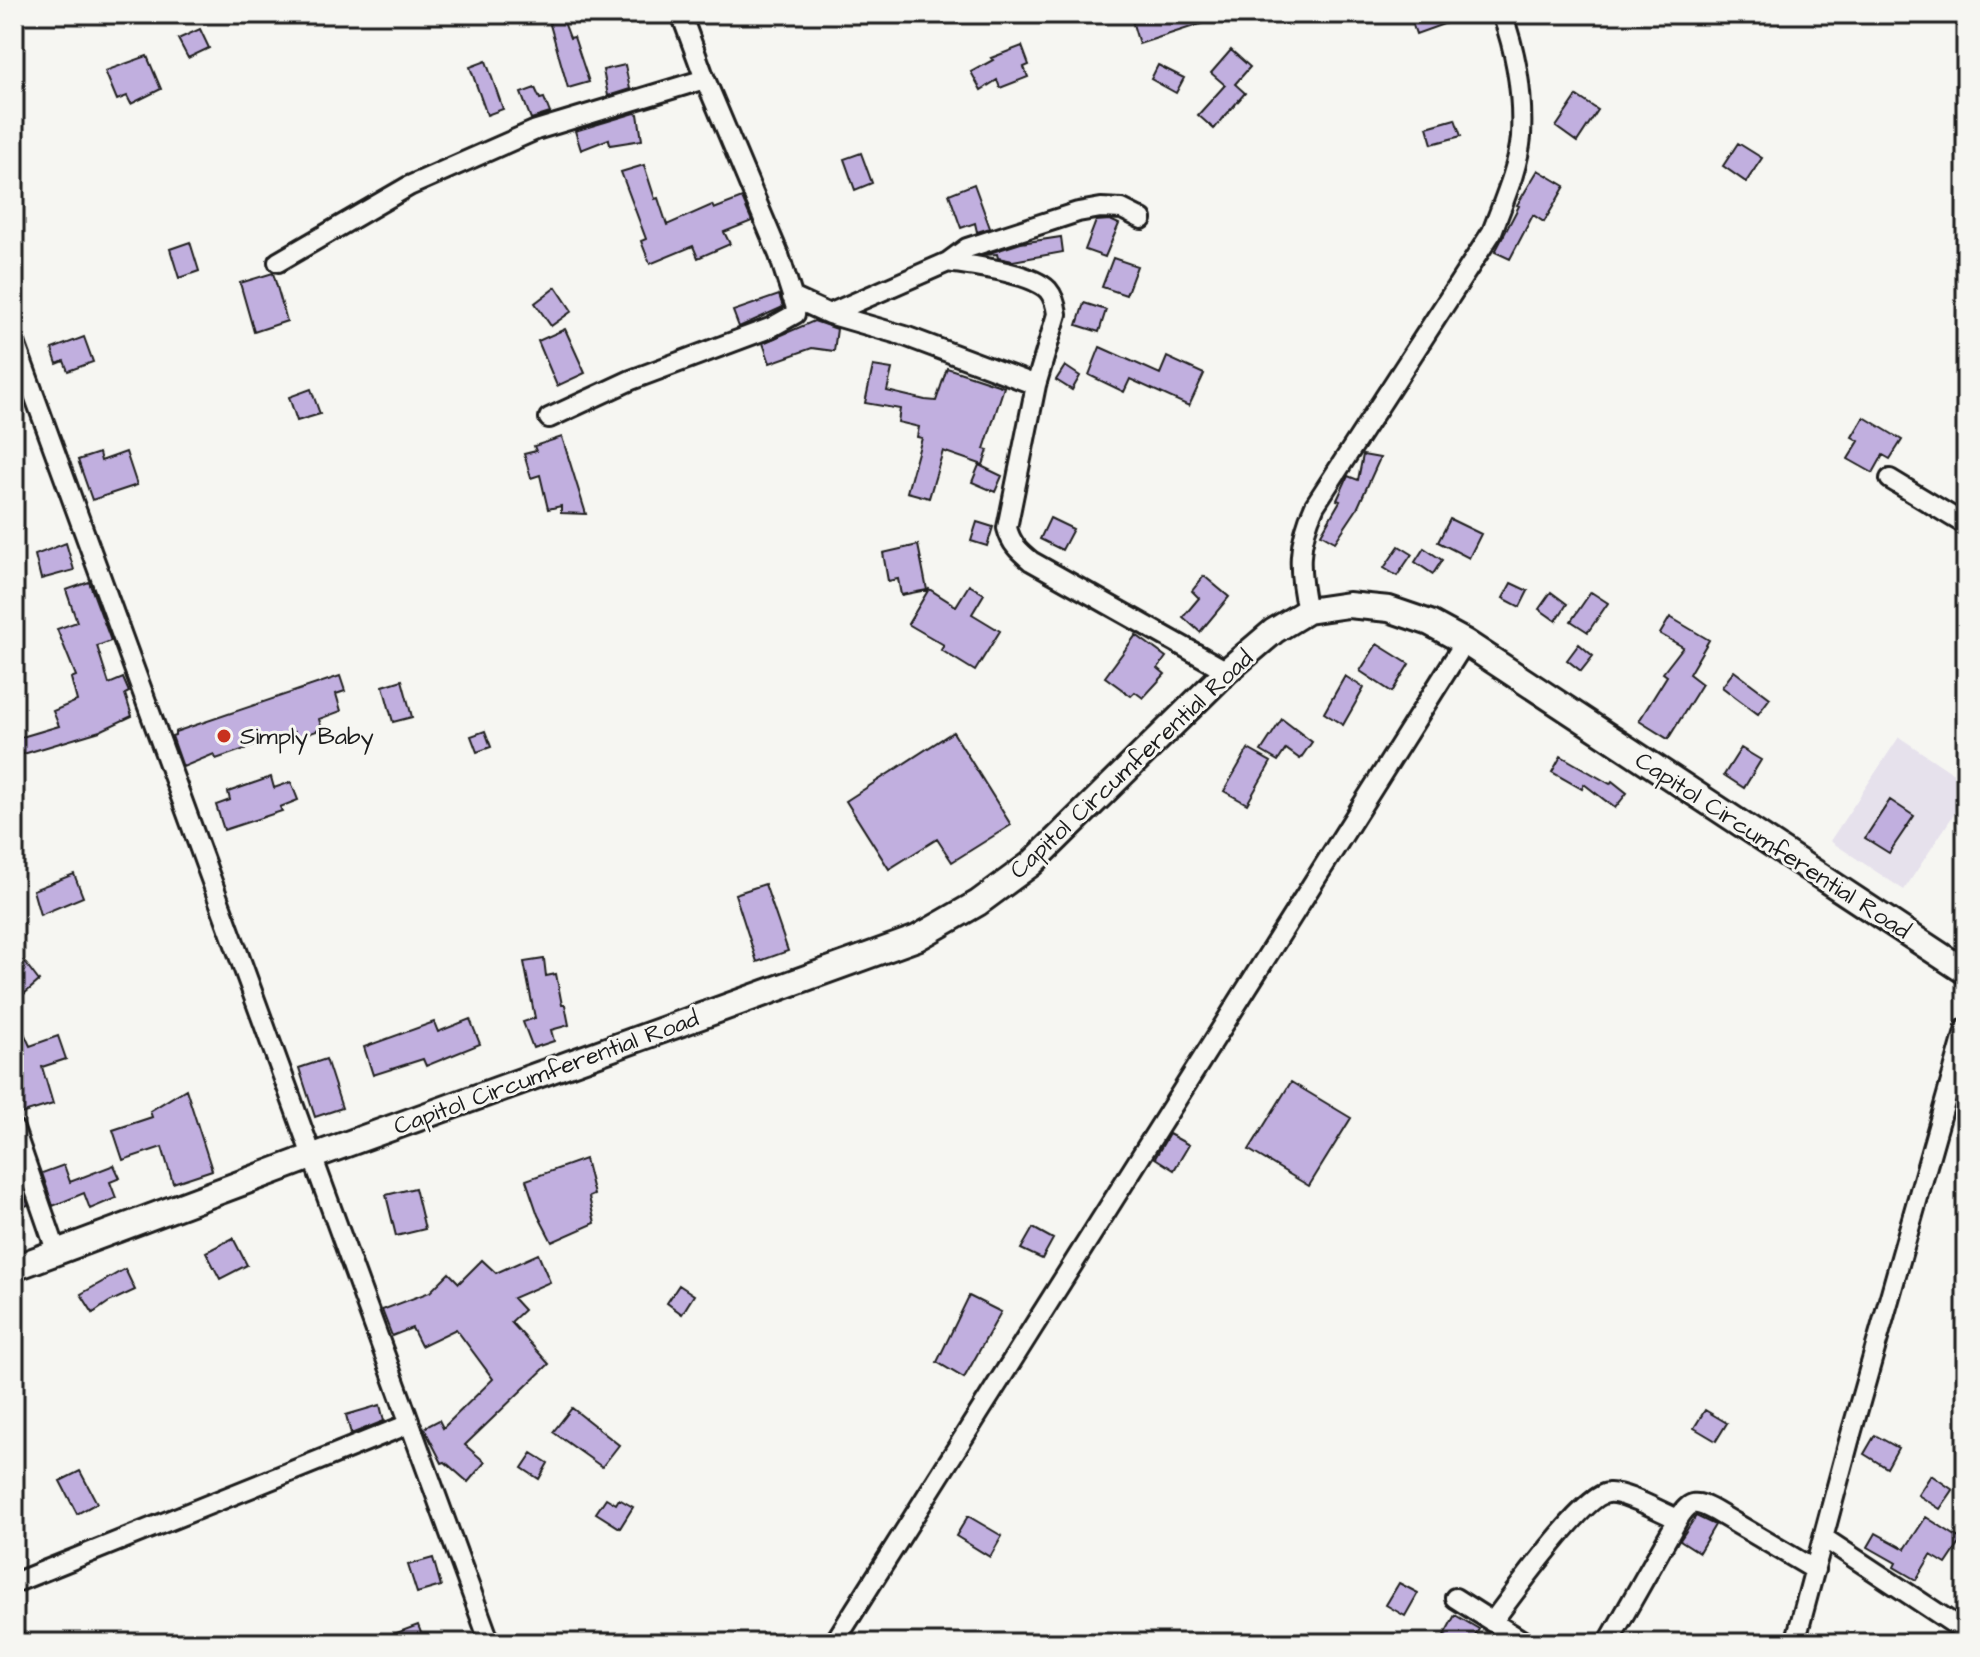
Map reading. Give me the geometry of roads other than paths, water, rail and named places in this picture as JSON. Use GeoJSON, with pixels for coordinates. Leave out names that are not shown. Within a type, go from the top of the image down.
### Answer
{"type":"FeatureCollection","features":[{"type":"Feature","properties":{"kind":"main road","name":"Capitol Circumferential Road"},"geometry":{"type":"LineString","coordinates":[[14,1268],[917,938],[978,903],[1031,864],[1227,671],[1274,631],[1307,611],[1348,605],[1389,609],[1430,623],[1465,642],[1966,972]]}},
{"type":"Feature","properties":{"kind":"street"},"geometry":{"type":"LineString","coordinates":[[549,418],[631,380],[787,321],[795,314],[779,255],[681,14]]}},
{"type":"Feature","properties":{"kind":"street"},"geometry":{"type":"LineString","coordinates":[[1307,611],[1299,565],[1301,543],[1311,514],[1492,232],[1509,186],[1521,138],[1520,87],[1502,14]]}},
{"type":"Feature","properties":{"kind":"street"},"geometry":{"type":"LineString","coordinates":[[278,262],[409,186],[536,130],[705,79]]}},
{"type":"Feature","properties":{"kind":"street"},"geometry":{"type":"LineString","coordinates":[[829,314],[948,262],[967,248],[1078,212],[1101,208],[1122,209],[1142,219]]}},
{"type":"Feature","properties":{"kind":"street"},"geometry":{"type":"LineString","coordinates":[[948,262],[1030,280],[1047,289],[1055,302],[1057,314],[1036,385],[1007,528],[1010,539],[1031,561],[1227,671]]}},
{"type":"Feature","properties":{"kind":"street"},"geometry":{"type":"LineString","coordinates":[[792,297],[829,314],[905,336],[1036,385]]}},
{"type":"Feature","properties":{"kind":"street"},"geometry":{"type":"LineString","coordinates":[[14,340],[490,1643]]}},
{"type":"Feature","properties":{"kind":"street"},"geometry":{"type":"LineString","coordinates":[[1890,479],[1966,525]]}},
{"type":"Feature","properties":{"kind":"street"},"geometry":{"type":"LineString","coordinates":[[834,1643],[1465,642]]}},
{"type":"Feature","properties":{"kind":"street"},"geometry":{"type":"LineString","coordinates":[[1795,1643],[1966,1028]]}},
{"type":"Feature","properties":{"kind":"street"},"geometry":{"type":"LineString","coordinates":[[14,1129],[57,1253]]}},
{"type":"Feature","properties":{"kind":"street"},"geometry":{"type":"LineString","coordinates":[[14,1583],[409,1424]]}},
{"type":"Feature","properties":{"kind":"street"},"geometry":{"type":"LineString","coordinates":[[1492,1622],[1573,1518],[1595,1497],[1607,1493],[1618,1494],[1678,1519]]}},
{"type":"Feature","properties":{"kind":"street"},"geometry":{"type":"LineString","coordinates":[[1608,1643],[1685,1507],[1700,1503],[1815,1570]]}},
{"type":"Feature","properties":{"kind":"street"},"geometry":{"type":"LineString","coordinates":[[1824,1538],[1966,1632]]}},
{"type":"Feature","properties":{"kind":"street"},"geometry":{"type":"LineString","coordinates":[[1455,1598],[1526,1643]]}},
{"type":"Feature","properties":{"kind":"place","name":"Simply Baby"},"geometry":{"type":"Point","coordinates":[224,736]}}]}
